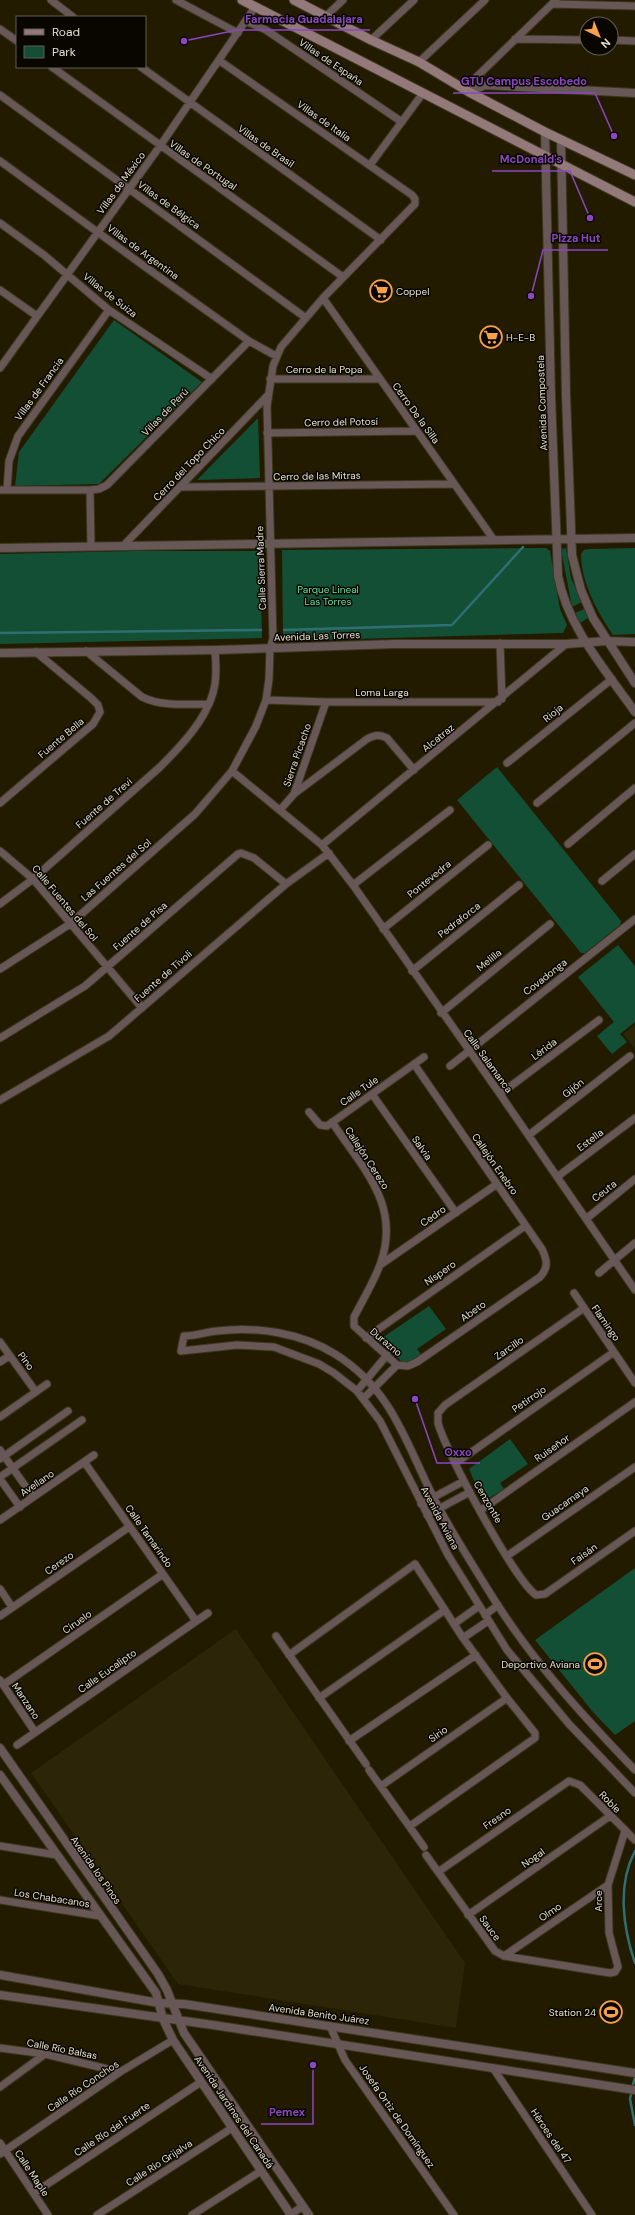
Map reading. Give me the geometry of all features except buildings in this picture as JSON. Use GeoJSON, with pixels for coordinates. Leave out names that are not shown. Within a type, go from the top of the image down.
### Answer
{"type":"FeatureCollection","features":[{"type":"Feature","properties":{"kind":"main road"},"geometry":{"type":"LineString","coordinates":[[242,0],[560,165],[635,202]]}},
{"type":"Feature","properties":{"kind":"main road"},"geometry":{"type":"LineString","coordinates":[[294,0],[371,40],[419,62],[545,132],[635,175]]}},
{"type":"Feature","properties":{"kind":"street"},"geometry":{"type":"LineString","coordinates":[[50,0],[72,16]]}},
{"type":"Feature","properties":{"kind":"street"},"geometry":{"type":"LineString","coordinates":[[176,0],[238,33]]}},
{"type":"Feature","properties":{"kind":"street"},"geometry":{"type":"LineString","coordinates":[[326,16],[343,0]]}},
{"type":"Feature","properties":{"kind":"street"},"geometry":{"type":"LineString","coordinates":[[371,40],[414,0]]}},
{"type":"Feature","properties":{"kind":"street"},"geometry":{"type":"LineString","coordinates":[[419,62],[485,0]]}},
{"type":"Feature","properties":{"kind":"street"},"geometry":{"type":"LineString","coordinates":[[467,90],[515,39],[554,2],[635,6]]}},
{"type":"Feature","properties":{"kind":"street","name":"Villas de México"},"geometry":{"type":"LineString","coordinates":[[0,368],[3,358],[37,316],[160,146],[220,61],[255,7]]}},
{"type":"Feature","properties":{"kind":"street","name":"Villas de España"},"geometry":{"type":"LineString","coordinates":[[246,21],[266,30],[402,122]]}},
{"type":"Feature","properties":{"kind":"street"},"geometry":{"type":"LineString","coordinates":[[0,29],[16,40]]}},
{"type":"Feature","properties":{"kind":"street"},"geometry":{"type":"LineString","coordinates":[[515,39],[579,40]]}},
{"type":"Feature","properties":{"kind":"street"},"geometry":{"type":"LineString","coordinates":[[619,40],[635,41]]}},
{"type":"Feature","properties":{"kind":"street","name":"Villas de Italia"},"geometry":{"type":"LineString","coordinates":[[220,61],[370,165],[415,199],[412,208],[381,240]]}},
{"type":"Feature","properties":{"kind":"street","name":"Villas de Portugal"},"geometry":{"type":"LineString","coordinates":[[53,68],[343,277]]}},
{"type":"Feature","properties":{"kind":"street","name":"Villas de Brasil"},"geometry":{"type":"LineString","coordinates":[[142,68],[190,104],[381,240]]}},
{"type":"Feature","properties":{"kind":"street"},"geometry":{"type":"LineString","coordinates":[[467,90],[485,85],[635,93]]}},
{"type":"Feature","properties":{"kind":"street"},"geometry":{"type":"LineString","coordinates":[[370,165],[423,93]]}},
{"type":"Feature","properties":{"kind":"street","name":"Villas de Bélgica"},"geometry":{"type":"LineString","coordinates":[[0,95],[306,318]]}},
{"type":"Feature","properties":{"kind":"street","name":"Avenida Compostela"},"geometry":{"type":"LineString","coordinates":[[545,132],[551,396],[557,568],[564,599],[574,622],[635,712]]}},
{"type":"Feature","properties":{"kind":"street"},"geometry":{"type":"LineString","coordinates":[[561,140],[560,165],[566,395],[571,539],[574,568],[581,590],[593,618],[606,641],[635,683]]}},
{"type":"Feature","properties":{"kind":"street","name":"Villas de Argentina"},"geometry":{"type":"LineString","coordinates":[[0,161],[249,341],[276,356]]}},
{"type":"Feature","properties":{"kind":"street","name":"Villas de Suiza"},"geometry":{"type":"LineString","coordinates":[[0,223],[68,274],[109,310],[212,379]]}},
{"type":"Feature","properties":{"kind":"street"},"geometry":{"type":"LineString","coordinates":[[276,356],[323,298],[381,240]]}},
{"type":"Feature","properties":{"kind":"street"},"geometry":{"type":"LineString","coordinates":[[0,290],[37,316]]}},
{"type":"Feature","properties":{"kind":"street","name":"Cerro De la Silla"},"geometry":{"type":"LineString","coordinates":[[323,298],[494,540]]}},
{"type":"Feature","properties":{"kind":"street"},"geometry":{"type":"LineString","coordinates":[[549,303],[564,302]]}},
{"type":"Feature","properties":{"kind":"street","name":"Villas de Francia"},"geometry":{"type":"LineString","coordinates":[[4,490],[9,461],[18,436],[109,310]]}},
{"type":"Feature","properties":{"kind":"street","name":"Villas de Perú"},"geometry":{"type":"LineString","coordinates":[[4,490],[99,489],[115,478],[249,341]]}},
{"type":"Feature","properties":{"kind":"street","name":"Calle Sierra Madre"},"geometry":{"type":"LineString","coordinates":[[232,772],[256,726],[266,700],[269,679],[270,648],[273,639],[273,617],[267,433],[268,395],[270,379],[276,356]]}},
{"type":"Feature","properties":{"kind":"street","name":"Cerro de la Popa"},"geometry":{"type":"LineString","coordinates":[[270,379],[379,379]]}},
{"type":"Feature","properties":{"kind":"street","name":"Cerro del Topo Chico"},"geometry":{"type":"LineString","coordinates":[[124,545],[182,487],[268,395]]}},
{"type":"Feature","properties":{"kind":"street"},"geometry":{"type":"LineString","coordinates":[[551,396],[566,395]]}},
{"type":"Feature","properties":{"kind":"street","name":"Cerro del Potosí"},"geometry":{"type":"LineString","coordinates":[[267,433],[416,431]]}},
{"type":"Feature","properties":{"kind":"street","name":"Cerro de las Mitras"},"geometry":{"type":"LineString","coordinates":[[182,487],[453,484]]}},
{"type":"Feature","properties":{"kind":"street"},"geometry":{"type":"LineString","coordinates":[[90,490],[91,546]]}},
{"type":"Feature","properties":{"kind":"street"},"geometry":{"type":"LineString","coordinates":[[0,548],[635,538]]}},
{"type":"Feature","properties":{"kind":"street","name":"Avenida Las Torres"},"geometry":{"type":"LineString","coordinates":[[0,653],[216,650],[395,644],[566,644],[606,641],[635,642]]}},
{"type":"Feature","properties":{"kind":"street"},"geometry":{"type":"LineString","coordinates":[[500,643],[500,700]]}},
{"type":"Feature","properties":{"kind":"street","name":"Alcatraz"},"geometry":{"type":"LineString","coordinates":[[322,845],[500,700],[566,644]]}},
{"type":"Feature","properties":{"kind":"street","name":"Fuente de Trevi"},"geometry":{"type":"LineString","coordinates":[[0,904],[33,879],[160,767],[188,736],[209,704],[215,684],[216,650]]}},
{"type":"Feature","properties":{"kind":"street"},"geometry":{"type":"LineString","coordinates":[[86,651],[137,693],[152,702],[163,704],[209,704]]}},
{"type":"Feature","properties":{"kind":"street","name":"Fuente Bella"},"geometry":{"type":"LineString","coordinates":[[0,803],[93,724],[100,712],[98,706],[91,698],[36,652]]}},
{"type":"Feature","properties":{"kind":"street","name":"Rioja"},"geometry":{"type":"LineString","coordinates":[[507,763],[612,679]]}},
{"type":"Feature","properties":{"kind":"street","name":"Loma Larga"},"geometry":{"type":"LineString","coordinates":[[266,700],[326,702],[500,700]]}},
{"type":"Feature","properties":{"kind":"street","name":"Sierra Picacho"},"geometry":{"type":"LineString","coordinates":[[280,810],[294,794],[326,702]]}},
{"type":"Feature","properties":{"kind":"street"},"geometry":{"type":"LineString","coordinates":[[537,803],[635,723]]}},
{"type":"Feature","properties":{"kind":"street"},"geometry":{"type":"LineString","coordinates":[[294,794],[361,743],[374,735],[382,735],[387,738],[414,770]]}},
{"type":"Feature","properties":{"kind":"street","name":"Calle Salamanca"},"geometry":{"type":"LineString","coordinates":[[232,772],[322,845],[329,853],[529,1135],[635,1290]]}},
{"type":"Feature","properties":{"kind":"street","name":"Las Fuentes del Sol"},"geometry":{"type":"LineString","coordinates":[[0,969],[70,924],[195,814],[232,772]]}},
{"type":"Feature","properties":{"kind":"street"},"geometry":{"type":"LineString","coordinates":[[568,844],[635,788]]}},
{"type":"Feature","properties":{"kind":"street"},"geometry":{"type":"LineString","coordinates":[[353,885],[450,810]]}},
{"type":"Feature","properties":{"kind":"street","name":"Pontevedra"},"geometry":{"type":"LineString","coordinates":[[383,929],[488,845]]}},
{"type":"Feature","properties":{"kind":"street","name":"Calle Fuentes del Sol"},"geometry":{"type":"LineString","coordinates":[[0,851],[33,879],[142,1008]]}},
{"type":"Feature","properties":{"kind":"street","name":"Fuente de Pisa"},"geometry":{"type":"LineString","coordinates":[[0,1038],[80,990],[241,852],[254,858],[286,884]]}},
{"type":"Feature","properties":{"kind":"street","name":"Fuente de Tívoli"},"geometry":{"type":"LineString","coordinates":[[0,1100],[109,1036],[286,884],[329,853]]}},
{"type":"Feature","properties":{"kind":"street"},"geometry":{"type":"LineString","coordinates":[[602,881],[635,854]]}},
{"type":"Feature","properties":{"kind":"street","name":"Pedraforca"},"geometry":{"type":"LineString","coordinates":[[412,971],[519,885]]}},
{"type":"Feature","properties":{"kind":"street","name":"Covadonga"},"geometry":{"type":"LineString","coordinates":[[450,1066],[635,919]]}},
{"type":"Feature","properties":{"kind":"street","name":"Melilla"},"geometry":{"type":"LineString","coordinates":[[441,1012],[550,924]]}},
{"type":"Feature","properties":{"kind":"street","name":"Lérida"},"geometry":{"type":"LineString","coordinates":[[500,1094],[599,1020]]}},
{"type":"Feature","properties":{"kind":"street","name":"Gijón"},"geometry":{"type":"LineString","coordinates":[[529,1135],[630,1056]]}},
{"type":"Feature","properties":{"kind":"street","name":"Calle Tule"},"geometry":{"type":"LineString","coordinates":[[332,1122],[424,1057]]}},
{"type":"Feature","properties":{"kind":"street","name":"Callejón Enebro"},"geometry":{"type":"LineString","coordinates":[[414,1064],[545,1256],[547,1264],[545,1271],[540,1276]]}},
{"type":"Feature","properties":{"kind":"street","name":"Salvia"},"geometry":{"type":"LineString","coordinates":[[372,1094],[456,1213]]}},
{"type":"Feature","properties":{"kind":"street"},"geometry":{"type":"LineString","coordinates":[[309,1112],[321,1126],[327,1126],[332,1122]]}},
{"type":"Feature","properties":{"kind":"street","name":"Estella"},"geometry":{"type":"LineString","coordinates":[[557,1177],[635,1118]]}},
{"type":"Feature","properties":{"kind":"street","name":"Callejón Cerezo"},"geometry":{"type":"LineString","coordinates":[[332,1122],[379,1193],[384,1205],[387,1228],[380,1265],[354,1318]]}},
{"type":"Feature","properties":{"kind":"street","name":"Ceuta"},"geometry":{"type":"LineString","coordinates":[[586,1219],[635,1179]]}},
{"type":"Feature","properties":{"kind":"street","name":"Cedro"},"geometry":{"type":"LineString","coordinates":[[380,1265],[497,1184]]}},
{"type":"Feature","properties":{"kind":"street","name":"Níspero"},"geometry":{"type":"LineString","coordinates":[[366,1338],[525,1226]]}},
{"type":"Feature","properties":{"kind":"street"},"geometry":{"type":"LineString","coordinates":[[599,1273],[635,1244]]}},
{"type":"Feature","properties":{"kind":"street","name":"Abeto"},"geometry":{"type":"LineString","coordinates":[[417,1362],[540,1276]]}},
{"type":"Feature","properties":{"kind":"street","name":"Flamingo"},"geometry":{"type":"LineString","coordinates":[[574,1293],[635,1384]]}},
{"type":"Feature","properties":{"kind":"street","name":"Zarcillo"},"geometry":{"type":"LineString","coordinates":[[445,1405],[584,1308]]}},
{"type":"Feature","properties":{"kind":"street","name":"Durazno"},"geometry":{"type":"LineString","coordinates":[[354,1318],[353,1322],[355,1329],[397,1365],[408,1366],[417,1362]]}},
{"type":"Feature","properties":{"kind":"street","name":"Avenida Aviana"},"geometry":{"type":"LineString","coordinates":[[635,1770],[559,1688],[520,1638],[498,1605],[439,1508],[396,1418],[374,1388],[366,1380],[334,1353],[295,1336],[246,1330],[184,1336],[181,1351],[237,1345],[274,1347],[319,1364],[334,1373],[364,1398],[386,1432],[427,1515],[479,1606],[508,1650],[569,1724],[635,1794]]}},
{"type":"Feature","properties":{"kind":"street","name":"Pino"},"geometry":{"type":"LineString","coordinates":[[0,1342],[36,1392]]}},
{"type":"Feature","properties":{"kind":"street","name":"Petirrojo"},"geometry":{"type":"LineString","coordinates":[[456,1463],[614,1352]]}},
{"type":"Feature","properties":{"kind":"street"},"geometry":{"type":"LineString","coordinates":[[357,1391],[387,1355]]}},
{"type":"Feature","properties":{"kind":"street"},"geometry":{"type":"LineString","coordinates":[[0,1362],[10,1356]]}},
{"type":"Feature","properties":{"kind":"street"},"geometry":{"type":"LineString","coordinates":[[364,1398],[397,1365]]}},
{"type":"Feature","properties":{"kind":"street"},"geometry":{"type":"LineString","coordinates":[[0,1417],[47,1384]]}},
{"type":"Feature","properties":{"kind":"street","name":"Ruiseñor"},"geometry":{"type":"LineString","coordinates":[[481,1510],[635,1402]]}},
{"type":"Feature","properties":{"kind":"street","name":"Cenzontle"},"geometry":{"type":"LineString","coordinates":[[445,1405],[438,1413],[438,1423],[464,1481],[507,1556],[533,1592],[536,1595],[545,1594]]}},
{"type":"Feature","properties":{"kind":"street"},"geometry":{"type":"LineString","coordinates":[[33,1498],[1,1455],[68,1411]]}},
{"type":"Feature","properties":{"kind":"street"},"geometry":{"type":"LineString","coordinates":[[20,1507],[0,1478],[12,1468],[82,1420]]}},
{"type":"Feature","properties":{"kind":"street","name":"Avellano"},"geometry":{"type":"LineString","coordinates":[[0,1520],[85,1463],[94,1455]]}},
{"type":"Feature","properties":{"kind":"street","name":"Calle Tamarindo"},"geometry":{"type":"LineString","coordinates":[[85,1463],[196,1621]]}},
{"type":"Feature","properties":{"kind":"street","name":"Guacamaya"},"geometry":{"type":"LineString","coordinates":[[507,1556],[635,1467]]}},
{"type":"Feature","properties":{"kind":"street"},"geometry":{"type":"LineString","coordinates":[[421,1504],[464,1481]]}},
{"type":"Feature","properties":{"kind":"street"},"geometry":{"type":"LineString","coordinates":[[427,1515],[470,1492]]}},
{"type":"Feature","properties":{"kind":"street","name":"Cerezo"},"geometry":{"type":"LineString","coordinates":[[0,1616],[130,1527]]}},
{"type":"Feature","properties":{"kind":"street","name":"Faisán"},"geometry":{"type":"LineString","coordinates":[[545,1594],[635,1530]]}},
{"type":"Feature","properties":{"kind":"street"},"geometry":{"type":"LineString","coordinates":[[289,1655],[415,1564],[463,1638],[535,1733],[535,1738],[410,1826]]}},
{"type":"Feature","properties":{"kind":"street","name":"Ciruelo"},"geometry":{"type":"LineString","coordinates":[[2,1683],[163,1574]]}},
{"type":"Feature","properties":{"kind":"street"},"geometry":{"type":"LineString","coordinates":[[0,1589],[12,1608]]}},
{"type":"Feature","properties":{"kind":"street"},"geometry":{"type":"LineString","coordinates":[[463,1638],[487,1618],[498,1605]]}},
{"type":"Feature","properties":{"kind":"street"},"geometry":{"type":"LineString","coordinates":[[454,1624],[479,1606]]}},
{"type":"Feature","properties":{"kind":"street"},"geometry":{"type":"LineString","coordinates":[[319,1698],[445,1610]]}},
{"type":"Feature","properties":{"kind":"street","name":"Calle Eucalipto"},"geometry":{"type":"LineString","coordinates":[[17,1745],[208,1613]]}},
{"type":"Feature","properties":{"kind":"street"},"geometry":{"type":"LineString","coordinates":[[276,1636],[424,1847]]}},
{"type":"Feature","properties":{"kind":"street"},"geometry":{"type":"LineString","coordinates":[[349,1741],[476,1655]]}},
{"type":"Feature","properties":{"kind":"street","name":"Manzano"},"geometry":{"type":"LineString","coordinates":[[2,1683],[36,1732]]}},
{"type":"Feature","properties":{"kind":"street","name":"Sirio"},"geometry":{"type":"LineString","coordinates":[[382,1786],[507,1698]]}},
{"type":"Feature","properties":{"kind":"street","name":"Avenida los Pinos"},"geometry":{"type":"LineString","coordinates":[[0,1748],[158,1974],[173,2004],[178,2020]]}},
{"type":"Feature","properties":{"kind":"street"},"geometry":{"type":"LineString","coordinates":[[0,1775],[140,1970],[156,1993],[159,2002]]}},
{"type":"Feature","properties":{"kind":"street","name":"Roble"},"geometry":{"type":"LineString","coordinates":[[569,1781],[580,1785],[634,1839]]}},
{"type":"Feature","properties":{"kind":"street","name":"Fresno"},"geometry":{"type":"LineString","coordinates":[[438,1872],[569,1781]]}},
{"type":"Feature","properties":{"kind":"street","name":"Nogal"},"geometry":{"type":"LineString","coordinates":[[468,1915],[610,1816]]}},
{"type":"Feature","properties":{"kind":"street","name":"Arce"},"geometry":{"type":"LineString","coordinates":[[504,1956],[610,1973],[615,1972],[618,1967],[609,1933],[608,1885],[625,1831]]}},
{"type":"Feature","properties":{"kind":"street"},"geometry":{"type":"LineString","coordinates":[[0,1846],[57,1855]]}},
{"type":"Feature","properties":{"kind":"street","name":"Sauce"},"geometry":{"type":"LineString","coordinates":[[426,1855],[495,1952],[504,1956]]}},
{"type":"Feature","properties":{"kind":"street","name":"Olmo"},"geometry":{"type":"LineString","coordinates":[[504,1956],[608,1885]]}},
{"type":"Feature","properties":{"kind":"street","name":"Los Chabacanos"},"geometry":{"type":"LineString","coordinates":[[0,1900],[100,1916]]}},
{"type":"Feature","properties":{"kind":"street","name":"Avenida Benito Juárez"},"geometry":{"type":"LineString","coordinates":[[0,1975],[159,2002],[635,2072]]}},
{"type":"Feature","properties":{"kind":"street"},"geometry":{"type":"LineString","coordinates":[[0,1995],[178,2020],[635,2090]]}},
{"type":"Feature","properties":{"kind":"street","name":"Avenida Jardines del Canadá"},"geometry":{"type":"LineString","coordinates":[[159,2002],[163,2019],[173,2040],[291,2215]]}},
{"type":"Feature","properties":{"kind":"street","name":"Avenida Jardines del Canadá"},"geometry":{"type":"LineString","coordinates":[[178,2020],[184,2033],[309,2215]]}},
{"type":"Feature","properties":{"kind":"street","name":"Josefa Ortiz de Domínguez"},"geometry":{"type":"LineString","coordinates":[[330,2026],[345,2060],[454,2215]]}},
{"type":"Feature","properties":{"kind":"street","name":"Calle Río Conchos"},"geometry":{"type":"LineString","coordinates":[[2,2152],[120,2072],[173,2040]]}},
{"type":"Feature","properties":{"kind":"street","name":"Calle Río Balsas"},"geometry":{"type":"LineString","coordinates":[[0,2048],[45,2054],[120,2072]]}},
{"type":"Feature","properties":{"kind":"street"},"geometry":{"type":"LineString","coordinates":[[0,2087],[45,2054]]}},
{"type":"Feature","properties":{"kind":"street","name":"Héroes del 47"},"geometry":{"type":"LineString","coordinates":[[493,2068],[592,2215]]}},
{"type":"Feature","properties":{"kind":"street","name":"Calle Río del Fuerte"},"geometry":{"type":"LineString","coordinates":[[34,2193],[201,2082]]}},
{"type":"Feature","properties":{"kind":"street","name":"Calle Río Grijalva"},"geometry":{"type":"LineString","coordinates":[[97,2215],[232,2128]]}},
{"type":"Feature","properties":{"kind":"street","name":"Calle Maple"},"geometry":{"type":"LineString","coordinates":[[0,2143],[2,2152],[34,2193],[48,2215]]}},
{"type":"Feature","properties":{"kind":"street"},"geometry":{"type":"LineString","coordinates":[[192,2215],[261,2171]]}},
{"type":"Feature","properties":{"kind":"street"},"geometry":{"type":"LineString","coordinates":[[291,2215],[304,2206]]}},
{"type":"Feature","properties":{"kind":"shaded area"},"geometry":{"type":"Polygon","coordinates":[[[635,1025],[635,1049],[623,1034],[635,1025]]]}},
{"type":"Feature","properties":{"kind":"shaded area"},"geometry":{"type":"Polygon","coordinates":[[[236,1629],[465,1963],[456,2028],[178,1984],[31,1773],[236,1629]]]}},
{"type":"Feature","properties":{"kind":"green space"},"geometry":{"type":"Polygon","coordinates":[[[114,320],[202,382],[99,484],[15,486],[19,452],[114,320]]]}},
{"type":"Feature","properties":{"kind":"green space"},"geometry":{"type":"Polygon","coordinates":[[[258,418],[260,478],[197,480],[258,418]]]}},
{"type":"Feature","properties":{"kind":"green space","name":"Parque Lineal Las Torres"},"geometry":{"type":"Polygon","coordinates":[[[546,548],[550,551],[560,609],[567,625],[563,633],[285,641],[283,637],[282,550],[546,548]]]}},
{"type":"Feature","properties":{"kind":"green space"},"geometry":{"type":"Polygon","coordinates":[[[566,548],[571,578],[582,602],[572,607],[561,549],[566,548]]]}},
{"type":"Feature","properties":{"kind":"green space"},"geometry":{"type":"Polygon","coordinates":[[[635,548],[635,634],[613,635],[601,616],[587,586],[581,554],[584,550],[590,549],[635,548]]]}},
{"type":"Feature","properties":{"kind":"green space"},"geometry":{"type":"Polygon","coordinates":[[[132,551],[260,551],[262,638],[0,644],[0,554],[132,551]]]}},
{"type":"Feature","properties":{"kind":"green space"},"geometry":{"type":"Polygon","coordinates":[[[584,609],[588,618],[580,623],[575,613],[584,609]]]}},
{"type":"Feature","properties":{"kind":"green space"},"geometry":{"type":"Polygon","coordinates":[[[497,767],[621,921],[620,925],[585,953],[581,953],[457,800],[497,767]]]}},
{"type":"Feature","properties":{"kind":"green space"},"geometry":{"type":"Polygon","coordinates":[[[618,945],[635,966],[635,1022],[620,1034],[627,1042],[612,1054],[597,1036],[614,1022],[578,977],[618,945]]]}},
{"type":"Feature","properties":{"kind":"green space"},"geometry":{"type":"Polygon","coordinates":[[[429,1306],[446,1329],[417,1349],[421,1354],[410,1362],[403,1363],[383,1342],[382,1338],[429,1306]]]}},
{"type":"Feature","properties":{"kind":"green space"},"geometry":{"type":"Polygon","coordinates":[[[510,1439],[528,1464],[500,1483],[504,1489],[484,1501],[469,1469],[510,1439]]]}},
{"type":"Feature","properties":{"kind":"green space","name":"Deportivo Aviana"},"geometry":{"type":"Polygon","coordinates":[[[635,1568],[635,1721],[615,1735],[593,1712],[535,1640],[635,1568]]]}},
{"type":"Feature","properties":{"kind":"waterway"},"geometry":{"type":"LineString","coordinates":[[284,630],[452,625],[523,547]]}},
{"type":"Feature","properties":{"kind":"waterway"},"geometry":{"type":"LineString","coordinates":[[0,633],[261,630]]}},
{"type":"Feature","properties":{"kind":"waterway"},"geometry":{"type":"LineString","coordinates":[[635,1851],[629,1864],[624,1892],[627,1936],[635,1963]]}},
{"type":"Feature","properties":{"kind":"waterway"},"geometry":{"type":"LineString","coordinates":[[635,2076],[630,2099],[635,2125]]}},
{"type":"Feature","properties":{"kind":"place","name":"Farmacia Guadalajara"},"geometry":{"type":"Point","coordinates":[184,41]}},
{"type":"Feature","properties":{"kind":"place","name":"GTU Campus Escobedo"},"geometry":{"type":"Point","coordinates":[614,136]}},
{"type":"Feature","properties":{"kind":"place","name":"McDonald's"},"geometry":{"type":"Point","coordinates":[590,218]}},
{"type":"Feature","properties":{"kind":"place","name":"Coppel"},"geometry":{"type":"Point","coordinates":[381,291]}},
{"type":"Feature","properties":{"kind":"place","name":"Pizza Hut"},"geometry":{"type":"Point","coordinates":[531,296]}},
{"type":"Feature","properties":{"kind":"place","name":"H-E-B"},"geometry":{"type":"Point","coordinates":[491,337]}},
{"type":"Feature","properties":{"kind":"place","name":"Oxxo"},"geometry":{"type":"Point","coordinates":[415,1399]}},
{"type":"Feature","properties":{"kind":"place","name":"Deportivo Aviana"},"geometry":{"type":"Point","coordinates":[595,1664]}},
{"type":"Feature","properties":{"kind":"place","name":"Station 24"},"geometry":{"type":"Point","coordinates":[611,2012]}},
{"type":"Feature","properties":{"kind":"place","name":"Pemex"},"geometry":{"type":"Point","coordinates":[313,2065]}}]}
